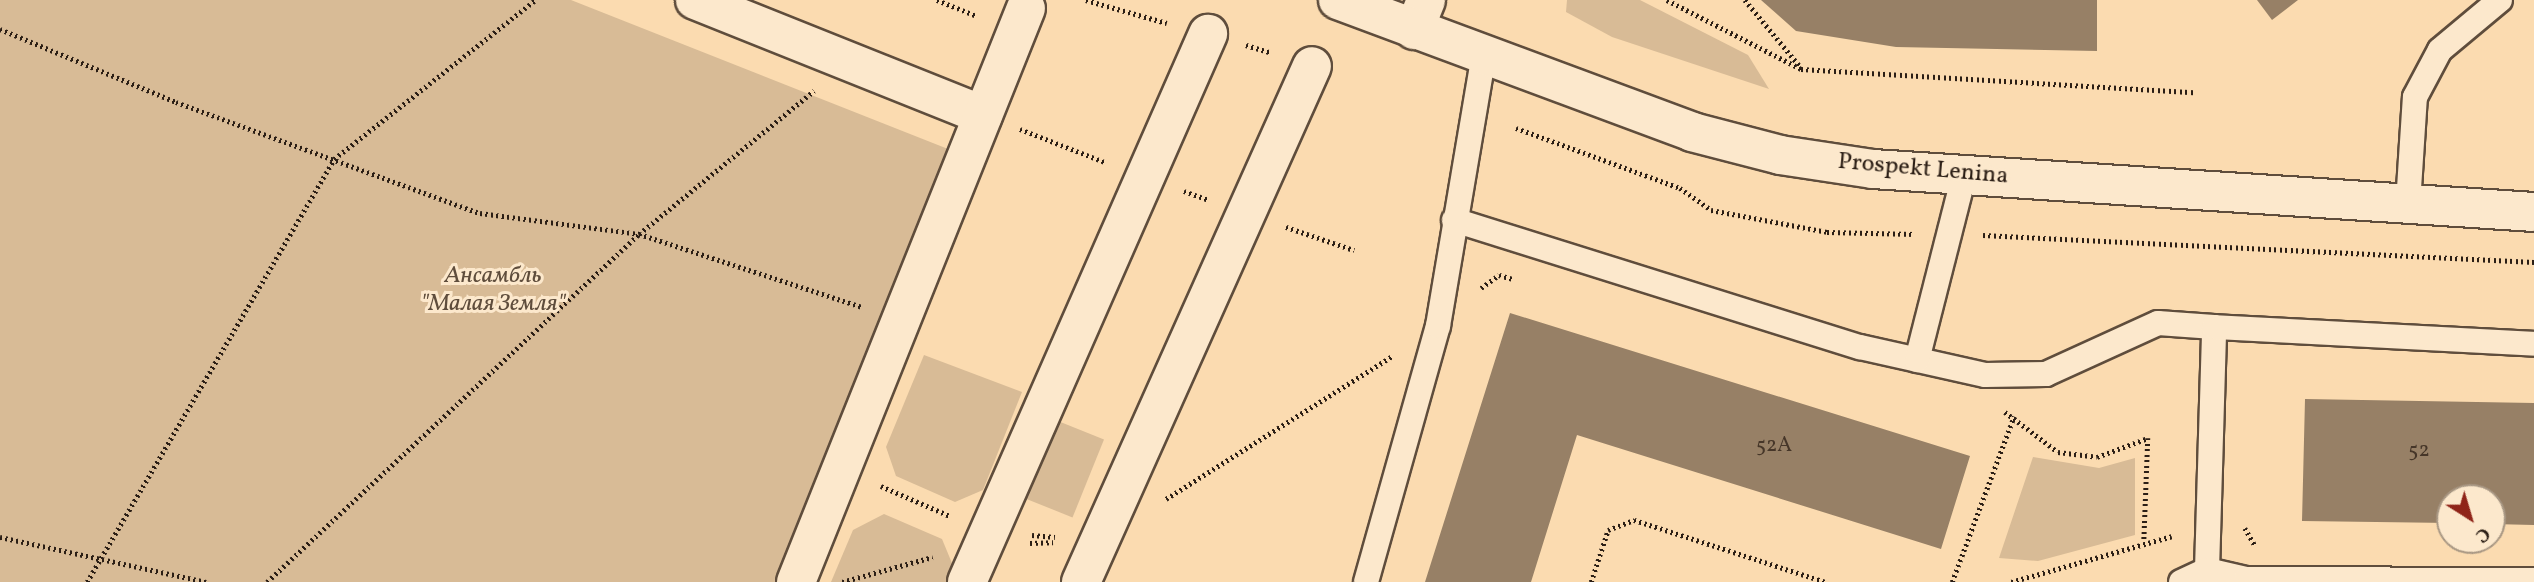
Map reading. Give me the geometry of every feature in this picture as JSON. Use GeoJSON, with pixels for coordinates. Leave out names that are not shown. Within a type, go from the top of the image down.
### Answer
{"type":"FeatureCollection","features":[{"type":"Feature","properties":{"kind":"street"},"geometry":{"type":"LineString","coordinates":[[695,0],[984,115]]}},
{"type":"Feature","properties":{"kind":"street","name":"Prospekt Lenina"},"geometry":{"type":"LineString","coordinates":[[1338,0],[1420,15],[1484,55],[1692,132],[1768,152],[1964,176],[2534,212]]}},
{"type":"Feature","properties":{"kind":"street"},"geometry":{"type":"LineString","coordinates":[[796,582],[1026,8]]}},
{"type":"Feature","properties":{"kind":"street"},"geometry":{"type":"LineString","coordinates":[[967,582],[1208,34]]}},
{"type":"Feature","properties":{"kind":"street"},"geometry":{"type":"LineString","coordinates":[[1081,582],[1312,66]]}},
{"type":"Feature","properties":{"kind":"lane"},"geometry":{"type":"LineString","coordinates":[[2408,204],[2414,97],[2440,50],[2500,0]]}},
{"type":"Feature","properties":{"kind":"lane"},"geometry":{"type":"LineString","coordinates":[[1366,582],[1438,326],[1484,55]]}},
{"type":"Feature","properties":{"kind":"lane"},"geometry":{"type":"LineString","coordinates":[[1917,360],[1964,176]]}},
{"type":"Feature","properties":{"kind":"lane"},"geometry":{"type":"LineString","coordinates":[[1454,220],[1917,360],[1985,375],[2046,374],[2158,323],[2534,344]]}},
{"type":"Feature","properties":{"kind":"lane"},"geometry":{"type":"LineString","coordinates":[[2207,570],[2214,327]]}},
{"type":"Feature","properties":{"kind":"lane"},"geometry":{"type":"LineString","coordinates":[[2181,582],[2207,570],[2246,579],[2534,580]]}},
{"type":"Feature","properties":{"kind":"path"},"geometry":{"type":"LineString","coordinates":[[87,582],[334,159],[535,0]]}},
{"type":"Feature","properties":{"kind":"path"},"geometry":{"type":"LineString","coordinates":[[1667,0],[1801,69],[2193,92]]}},
{"type":"Feature","properties":{"kind":"path"},"geometry":{"type":"LineString","coordinates":[[1745,0],[1801,69]]}},
{"type":"Feature","properties":{"kind":"path"},"geometry":{"type":"LineString","coordinates":[[0,29],[334,159],[480,212],[639,234],[901,319]]}},
{"type":"Feature","properties":{"kind":"path"},"geometry":{"type":"LineString","coordinates":[[267,582],[639,234],[850,62]]}},
{"type":"Feature","properties":{"kind":"path"},"geometry":{"type":"LineString","coordinates":[[1516,128],[1680,188],[1711,209],[1827,232],[2146,239],[2534,262]]}},
{"type":"Feature","properties":{"kind":"path"},"geometry":{"type":"LineString","coordinates":[[1245,213],[1354,250]]}},
{"type":"Feature","properties":{"kind":"path"},"geometry":{"type":"LineString","coordinates":[[1479,299],[1482,287],[1499,275],[1525,282]]}},
{"type":"Feature","properties":{"kind":"path"},"geometry":{"type":"LineString","coordinates":[[2001,411],[2015,415],[2032,438],[2058,452],[2096,457],[2148,438],[2144,541]]}},
{"type":"Feature","properties":{"kind":"path"},"geometry":{"type":"LineString","coordinates":[[1952,582],[2015,415]]}},
{"type":"Feature","properties":{"kind":"path"},"geometry":{"type":"LineString","coordinates":[[1591,582],[1608,530],[1634,520],[1826,582]]}},
{"type":"Feature","properties":{"kind":"path"},"geometry":{"type":"LineString","coordinates":[[2011,582],[2144,541],[2242,522],[2256,547],[2270,548]]}},
{"type":"Feature","properties":{"kind":"path"},"geometry":{"type":"LineString","coordinates":[[0,537],[206,582]]}},
{"type":"Feature","properties":{"kind":"green space","name":"Ансамбль \"Малая Земля\""},"geometry":{"type":"Polygon","coordinates":[[[0,0],[571,0],[986,164],[816,582],[0,582],[0,0]]]}},
{"type":"Feature","properties":{"kind":"green space"},"geometry":{"type":"Polygon","coordinates":[[[1567,0],[1640,0],[1748,55],[1769,89],[1612,37],[1566,12],[1567,0]]]}},
{"type":"Feature","properties":{"kind":"green space"},"geometry":{"type":"Polygon","coordinates":[[[924,355],[1022,392],[983,490],[955,502],[896,476],[886,447],[924,355]]]}},
{"type":"Feature","properties":{"kind":"green space"},"geometry":{"type":"Polygon","coordinates":[[[1053,419],[1104,440],[1073,517],[1022,497],[1053,419]]]}},
{"type":"Feature","properties":{"kind":"green space"},"geometry":{"type":"Polygon","coordinates":[[[2033,457],[2099,468],[2135,458],[2135,535],[2038,561],[1999,558],[2033,457]]]}},
{"type":"Feature","properties":{"kind":"green space"},"geometry":{"type":"Polygon","coordinates":[[[884,514],[942,539],[954,568],[949,582],[831,582],[853,530],[884,514]]]}},
{"type":"Feature","properties":{"kind":"building"},"geometry":{"type":"Polygon","coordinates":[[[1761,0],[2097,0],[2097,51],[1896,47],[1796,31],[1761,0]]]}},
{"type":"Feature","properties":{"kind":"building"},"geometry":{"type":"Polygon","coordinates":[[[2257,0],[2298,0],[2272,20],[2257,0]]]}},
{"type":"Feature","properties":{"kind":"building"},"geometry":{"type":"Polygon","coordinates":[[[1510,313],[1970,456],[1941,549],[1577,435],[1531,582],[1425,582],[1510,313]]]}},
{"type":"Feature","properties":{"kind":"building"},"geometry":{"type":"Polygon","coordinates":[[[2305,399],[2534,403],[2534,525],[2506,524],[2506,484],[2436,484],[2436,523],[2302,521],[2305,399]]]}}]}
